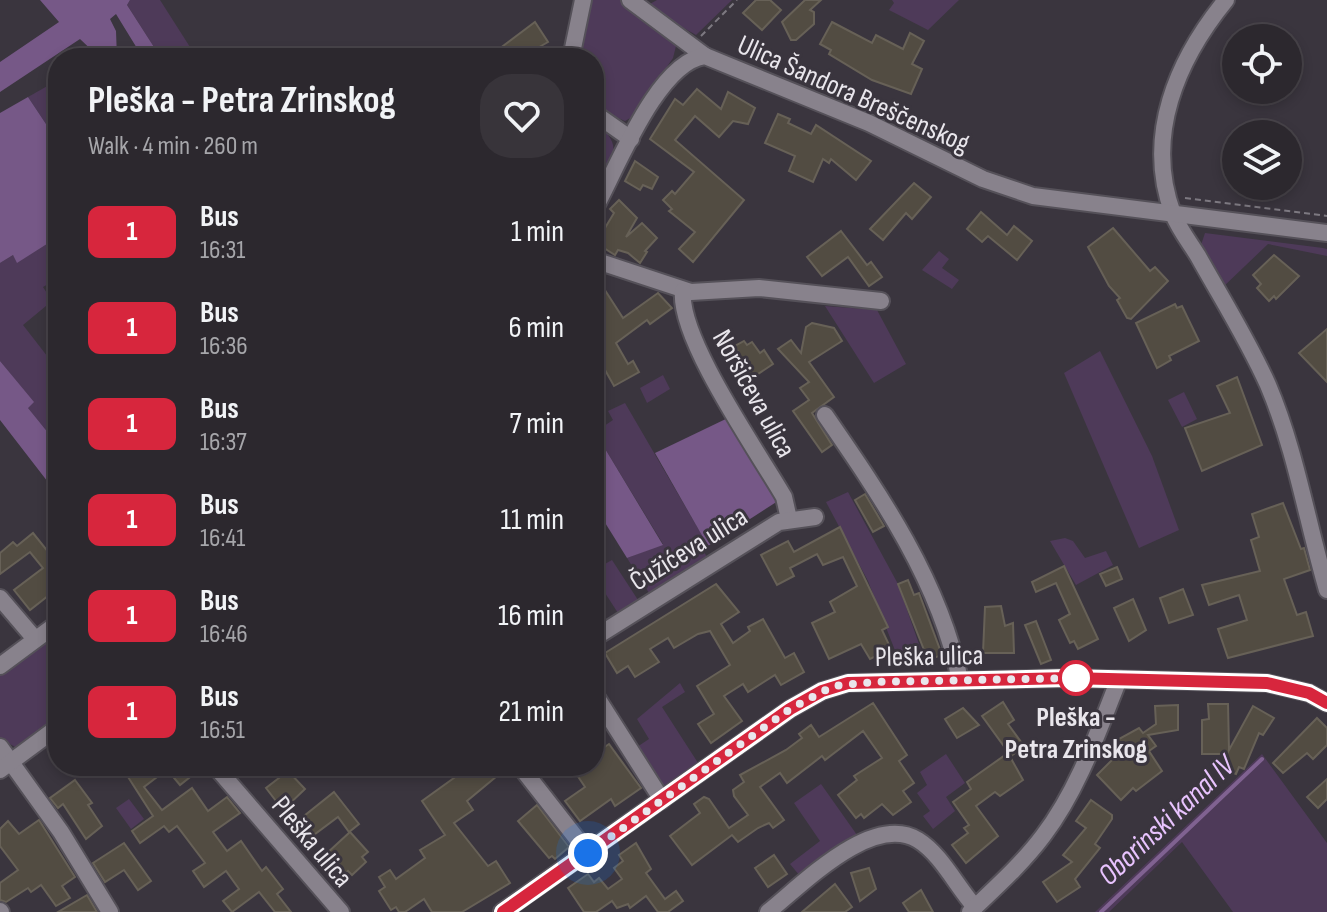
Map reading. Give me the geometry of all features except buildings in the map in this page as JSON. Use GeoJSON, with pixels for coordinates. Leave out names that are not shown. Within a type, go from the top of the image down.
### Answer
{"type":"FeatureCollection","features":[{"type":"Feature","properties":{"kind":"street"},"geometry":{"type":"LineString","coordinates":[[573,48],[583,0]]}},
{"type":"Feature","properties":{"kind":"street"},"geometry":{"type":"LineString","coordinates":[[630,0],[705,56]]}},
{"type":"Feature","properties":{"kind":"street"},"geometry":{"type":"LineString","coordinates":[[1226,0],[1190,48],[1175,82],[1164,141],[1170,196],[1174,215],[1251,349],[1283,420],[1327,590]]}},
{"type":"Feature","properties":{"kind":"street","name":"Ulica Šandora Breščenskog"},"geometry":{"type":"LineString","coordinates":[[604,191],[631,139],[674,74],[687,61],[705,56],[869,123],[962,170],[1009,189],[1064,202],[1327,233]]}},
{"type":"Feature","properties":{"kind":"street"},"geometry":{"type":"LineString","coordinates":[[604,120],[631,139]]}},
{"type":"Feature","properties":{"kind":"street","name":"Noršićeva ulica"},"geometry":{"type":"LineString","coordinates":[[604,263],[683,291],[759,288],[881,301]]}},
{"type":"Feature","properties":{"kind":"street","name":"Noršićeva ulica"},"geometry":{"type":"LineString","coordinates":[[683,291],[684,315],[692,334],[784,497],[789,519]]}},
{"type":"Feature","properties":{"kind":"street"},"geometry":{"type":"LineString","coordinates":[[825,415],[870,480],[917,563],[948,631],[960,680]]}},
{"type":"Feature","properties":{"kind":"street","name":"Čužićeva ulica"},"geometry":{"type":"LineString","coordinates":[[604,632],[745,541],[789,519],[815,517]]}},
{"type":"Feature","properties":{"kind":"street"},"geometry":{"type":"LineString","coordinates":[[0,598],[35,639]]}},
{"type":"Feature","properties":{"kind":"street"},"geometry":{"type":"LineString","coordinates":[[0,666],[48,630]]}},
{"type":"Feature","properties":{"kind":"street"},"geometry":{"type":"LineString","coordinates":[[768,912],[850,849],[869,838],[887,834],[909,836],[922,843],[972,909],[1028,855],[1055,819],[1085,761],[1119,679]]}},
{"type":"Feature","properties":{"kind":"street","name":"Pleška ulica"},"geometry":{"type":"LineString","coordinates":[[502,912],[790,709],[822,691],[848,683],[1119,679],[1267,683],[1309,693],[1327,703]]}},
{"type":"Feature","properties":{"kind":"street"},"geometry":{"type":"LineString","coordinates":[[604,709],[662,800]]}},
{"type":"Feature","properties":{"kind":"street"},"geometry":{"type":"LineString","coordinates":[[5,766],[48,734]]}},
{"type":"Feature","properties":{"kind":"street"},"geometry":{"type":"LineString","coordinates":[[0,747],[5,766],[61,832],[110,912]]}},
{"type":"Feature","properties":{"kind":"street","name":"Pleška ulica"},"geometry":{"type":"LineString","coordinates":[[224,776],[340,912]]}},
{"type":"Feature","properties":{"kind":"street"},"geometry":{"type":"LineString","coordinates":[[528,776],[588,853]]}},
{"type":"Feature","properties":{"kind":"path"},"geometry":{"type":"LineString","coordinates":[[691,46],[737,0]]}},
{"type":"Feature","properties":{"kind":"path"},"geometry":{"type":"LineString","coordinates":[[1170,196],[1327,216]]}},
{"type":"Feature","properties":{"kind":"shaded area"},"geometry":{"type":"Polygon","coordinates":[[[40,0],[130,0],[127,5],[155,48],[137,48],[116,14],[110,19],[116,31],[117,48],[89,48],[80,39],[66,48],[48,48],[48,60],[0,92],[0,62],[59,22],[40,0]]]}},
{"type":"Feature","properties":{"kind":"shaded area"},"geometry":{"type":"Polygon","coordinates":[[[130,0],[160,0],[191,48],[155,48],[127,5],[130,0]]]}},
{"type":"Feature","properties":{"kind":"shaded area"},"geometry":{"type":"Polygon","coordinates":[[[590,0],[622,0],[671,36],[676,46],[673,58],[632,117],[625,121],[604,112],[604,48],[578,48],[590,0]]]}},
{"type":"Feature","properties":{"kind":"shaded area"},"geometry":{"type":"Polygon","coordinates":[[[657,0],[732,0],[696,35],[682,27],[680,29],[648,5],[657,0]]]}},
{"type":"Feature","properties":{"kind":"shaded area"},"geometry":{"type":"Polygon","coordinates":[[[892,0],[959,0],[928,30],[889,10],[894,3],[892,0]]]}},
{"type":"Feature","properties":{"kind":"shaded area"},"geometry":{"type":"Polygon","coordinates":[[[48,86],[48,127],[28,97],[48,86]]]}},
{"type":"Feature","properties":{"kind":"shaded area"},"geometry":{"type":"Polygon","coordinates":[[[28,97],[48,127],[48,243],[17,263],[13,255],[0,263],[0,113],[28,97]]]}},
{"type":"Feature","properties":{"kind":"shaded area"},"geometry":{"type":"Polygon","coordinates":[[[604,127],[610,131],[608,135],[614,149],[604,176],[604,127]]]}},
{"type":"Feature","properties":{"kind":"shaded area"},"geometry":{"type":"Polygon","coordinates":[[[1205,233],[1323,248],[1327,249],[1327,256],[1268,244],[1222,288],[1200,248],[1205,233]]]}},
{"type":"Feature","properties":{"kind":"shaded area"},"geometry":{"type":"Polygon","coordinates":[[[48,243],[48,284],[43,287],[48,295],[48,304],[23,325],[48,357],[48,433],[27,407],[33,402],[0,361],[0,263],[13,255],[18,262],[48,243]]]}},
{"type":"Feature","properties":{"kind":"shaded area"},"geometry":{"type":"Polygon","coordinates":[[[939,251],[949,259],[942,268],[959,280],[952,289],[922,270],[939,251]]]}},
{"type":"Feature","properties":{"kind":"shaded area"},"geometry":{"type":"Polygon","coordinates":[[[825,306],[877,310],[906,364],[874,383],[825,306]]]}},
{"type":"Feature","properties":{"kind":"shaded area"},"geometry":{"type":"Polygon","coordinates":[[[1100,351],[1152,456],[1179,530],[1139,548],[1064,373],[1100,351]]]}},
{"type":"Feature","properties":{"kind":"shaded area"},"geometry":{"type":"Polygon","coordinates":[[[0,361],[34,402],[28,408],[48,433],[48,482],[0,420],[0,361]]]}},
{"type":"Feature","properties":{"kind":"shaded area"},"geometry":{"type":"Polygon","coordinates":[[[663,375],[670,389],[647,403],[640,388],[663,375]]]}},
{"type":"Feature","properties":{"kind":"shaded area"},"geometry":{"type":"Polygon","coordinates":[[[1184,392],[1197,419],[1182,427],[1168,400],[1184,392]]]}},
{"type":"Feature","properties":{"kind":"shaded area"},"geometry":{"type":"Polygon","coordinates":[[[625,403],[710,549],[704,552],[707,557],[649,593],[627,558],[663,544],[604,447],[604,426],[613,420],[608,411],[625,403]]]}},
{"type":"Feature","properties":{"kind":"shaded area"},"geometry":{"type":"Polygon","coordinates":[[[732,416],[781,499],[708,546],[655,453],[732,416]]]}},
{"type":"Feature","properties":{"kind":"shaded area"},"geometry":{"type":"Polygon","coordinates":[[[604,447],[663,545],[627,558],[604,521],[604,447]]]}},
{"type":"Feature","properties":{"kind":"shaded area"},"geometry":{"type":"Polygon","coordinates":[[[848,492],[898,584],[927,667],[901,666],[868,581],[826,502],[848,492]]]}},
{"type":"Feature","properties":{"kind":"shaded area"},"geometry":{"type":"Polygon","coordinates":[[[1065,538],[1073,541],[1085,558],[1106,551],[1113,565],[1076,585],[1050,541],[1065,538]]]}},
{"type":"Feature","properties":{"kind":"shaded area"},"geometry":{"type":"Polygon","coordinates":[[[612,560],[638,600],[618,613],[604,591],[604,564],[612,560]]]}},
{"type":"Feature","properties":{"kind":"shaded area"},"geometry":{"type":"Polygon","coordinates":[[[42,641],[48,643],[48,722],[15,747],[0,738],[0,673],[42,641]]]}},
{"type":"Feature","properties":{"kind":"shaded area"},"geometry":{"type":"Polygon","coordinates":[[[680,683],[685,692],[662,707],[700,766],[672,784],[663,785],[634,749],[649,739],[637,719],[680,683]]]}},
{"type":"Feature","properties":{"kind":"shaded area"},"geometry":{"type":"Polygon","coordinates":[[[946,754],[965,783],[946,797],[955,811],[933,829],[923,816],[930,811],[917,793],[927,785],[920,772],[946,754]]]}},
{"type":"Feature","properties":{"kind":"shaded area"},"geometry":{"type":"Polygon","coordinates":[[[1262,754],[1327,843],[1327,912],[1233,912],[1182,842],[1109,912],[1095,912],[1262,754]]]}},
{"type":"Feature","properties":{"kind":"shaded area"},"geometry":{"type":"Polygon","coordinates":[[[821,784],[857,835],[800,876],[790,864],[820,841],[794,803],[821,784]]]}},
{"type":"Feature","properties":{"kind":"shaded area"},"geometry":{"type":"Polygon","coordinates":[[[129,799],[144,819],[131,829],[116,808],[129,799]]]}},
{"type":"Feature","properties":{"kind":"waterway","name":"Oborinski kanal IV"},"geometry":{"type":"LineString","coordinates":[[1101,912],[1262,759]]}},
{"type":"Feature","properties":{"kind":"bus line","name":"1"},"geometry":{"type":"LineString","coordinates":[[503,912],[790,709],[833,686],[848,683],[1041,678],[1234,680],[1295,688],[1327,703]]}},
{"type":"Feature","properties":{"kind":"place","name":"Pleška - Petra Zrinskog"},"geometry":{"type":"Point","coordinates":[1076,678]}},
{"type":"Feature","properties":{"kind":"route"},"geometry":{"type":"LineString","coordinates":[[588,853],[790,709],[833,686],[875,682],[1076,678]]}}]}
